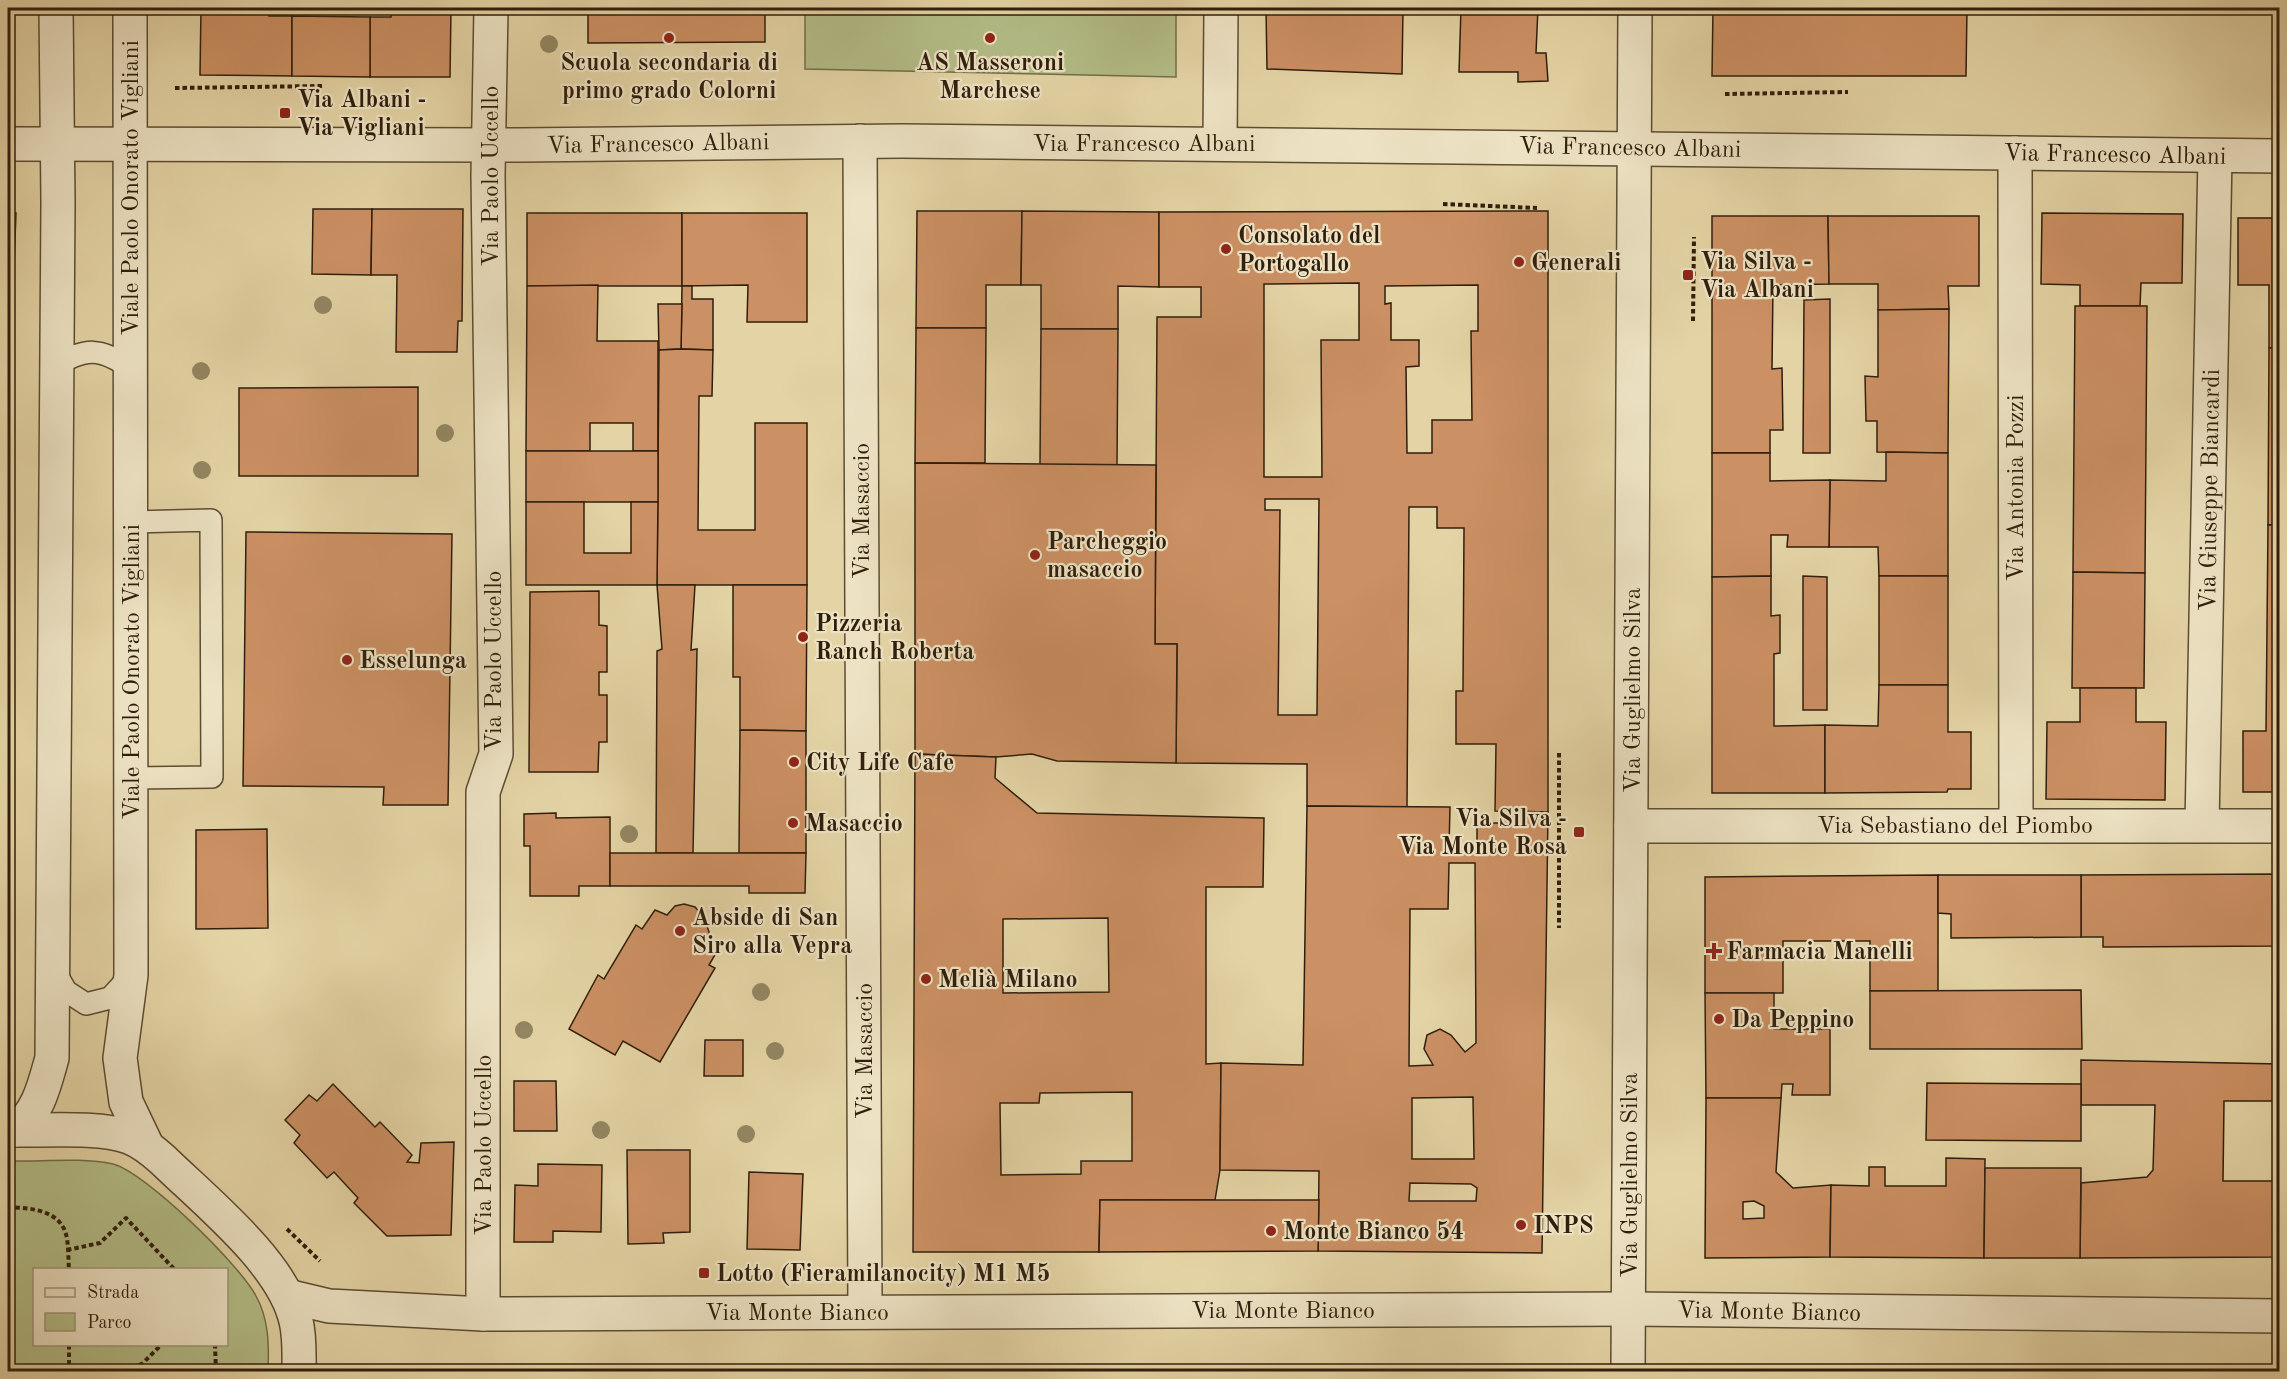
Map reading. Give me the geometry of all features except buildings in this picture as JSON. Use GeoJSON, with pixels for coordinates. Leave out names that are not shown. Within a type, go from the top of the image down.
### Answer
{"type":"FeatureCollection","features":[{"type":"Feature","properties":{"kind":"street"},"geometry":{"type":"LineString","coordinates":[[12,1130],[28,1120],[38,1104],[52,1058],[58,144],[56,8]]}},
{"type":"Feature","properties":{"kind":"street","name":"Viale Paolo Onorato Vigliani"},"geometry":{"type":"LineString","coordinates":[[130,8],[131,975],[120,1058],[126,1102],[147,1146]]}},
{"type":"Feature","properties":{"kind":"street","name":"Via Paolo Uccello"},"geometry":{"type":"LineString","coordinates":[[483,1314],[483,792],[496,754],[488,144],[491,8]]}},
{"type":"Feature","properties":{"kind":"street"},"geometry":{"type":"LineString","coordinates":[[1220,143],[1221,8]]}},
{"type":"Feature","properties":{"kind":"street","name":"Via Guglielmo Silva"},"geometry":{"type":"LineString","coordinates":[[1628,1371],[1635,8]]}},
{"type":"Feature","properties":{"kind":"street","name":"Via Francesco Albani"},"geometry":{"type":"LineString","coordinates":[[8,144],[860,141],[1634,147],[2280,156]]}},
{"type":"Feature","properties":{"kind":"street","name":"Via Masaccio"},"geometry":{"type":"LineString","coordinates":[[860,141],[865,1312]]}},
{"type":"Feature","properties":{"kind":"street","name":"Via Antonia Pozzi"},"geometry":{"type":"LineString","coordinates":[[2015,153],[2016,824]]}},
{"type":"Feature","properties":{"kind":"street","name":"Via Giuseppe Biancardi"},"geometry":{"type":"LineString","coordinates":[[2202,825],[2215,156]]}},
{"type":"Feature","properties":{"kind":"street","name":"Via Sebastiano del Piombo"},"geometry":{"type":"LineString","coordinates":[[1631,826],[2016,824],[2280,826]]}},
{"type":"Feature","properties":{"kind":"street"},"geometry":{"type":"LineString","coordinates":[[12,1130],[107,1132],[128,1136],[147,1146],[259,1255],[287,1296],[296,1321],[299,1371]]}},
{"type":"Feature","properties":{"kind":"street","name":"Via Monte Bianco"},"geometry":{"type":"LineString","coordinates":[[287,1296],[328,1306],[483,1314],[1629,1309],[2280,1316]]}},
{"type":"Feature","properties":{"kind":"lane","name":"Viale Paolo Onorato Vigliani"},"geometry":{"type":"LineString","coordinates":[[55,366],[83,352],[104,353],[130,368]]}},
{"type":"Feature","properties":{"kind":"lane"},"geometry":{"type":"LineString","coordinates":[[131,778],[212,777],[211,520],[132,522]]}},
{"type":"Feature","properties":{"kind":"lane"},"geometry":{"type":"LineString","coordinates":[[52,967],[66,991],[86,1004],[110,998],[131,975]]}},
{"type":"Feature","properties":{"kind":"path"},"geometry":{"type":"LineString","coordinates":[[175,88],[322,86]]}},
{"type":"Feature","properties":{"kind":"path"},"geometry":{"type":"LineString","coordinates":[[1725,94],[1848,92]]}},
{"type":"Feature","properties":{"kind":"path"},"geometry":{"type":"LineString","coordinates":[[1443,204],[1538,207]]}},
{"type":"Feature","properties":{"kind":"path"},"geometry":{"type":"LineString","coordinates":[[1693,321],[1694,237]]}},
{"type":"Feature","properties":{"kind":"path"},"geometry":{"type":"LineString","coordinates":[[1559,753],[1559,928]]}},
{"type":"Feature","properties":{"kind":"path"},"geometry":{"type":"LineString","coordinates":[[8,1208],[29,1208],[46,1212],[65,1230],[69,1268]]}},
{"type":"Feature","properties":{"kind":"path"},"geometry":{"type":"LineString","coordinates":[[67,1250],[100,1243],[126,1218],[174,1268]]}},
{"type":"Feature","properties":{"kind":"path"},"geometry":{"type":"LineString","coordinates":[[287,1229],[320,1261]]}},
{"type":"Feature","properties":{"kind":"path"},"geometry":{"type":"LineString","coordinates":[[69,1346],[69,1370],[110,1371]]}},
{"type":"Feature","properties":{"kind":"path"},"geometry":{"type":"LineString","coordinates":[[117,1371],[142,1364],[160,1346]]}},
{"type":"Feature","properties":{"kind":"path"},"geometry":{"type":"LineString","coordinates":[[215,1346],[216,1371]]}},
{"type":"Feature","properties":{"kind":"green space","name":"AS Masseroni Marchese"},"geometry":{"type":"Polygon","coordinates":[[[805,8],[1176,8],[1176,77],[805,69],[805,8]]]}},
{"type":"Feature","properties":{"kind":"green space"},"geometry":{"type":"Polygon","coordinates":[[[8,1161],[101,1162],[113,1164],[128,1171],[147,1184],[190,1221],[247,1282],[264,1314],[268,1342],[268,1371],[8,1371],[8,1161]]]}},
{"type":"Feature","properties":{"kind":"place","name":"Scuola secondaria di primo grado Colorni"},"geometry":{"type":"Point","coordinates":[669,38]}},
{"type":"Feature","properties":{"kind":"place","name":"AS Masseroni Marchese"},"geometry":{"type":"Point","coordinates":[990,38]}},
{"type":"Feature","properties":{"kind":"place","name":"Via Albani - Via Vigliani"},"geometry":{"type":"Point","coordinates":[285,113]}},
{"type":"Feature","properties":{"kind":"place","name":"Consolato del Portogallo"},"geometry":{"type":"Point","coordinates":[1226,249]}},
{"type":"Feature","properties":{"kind":"place","name":"Generali"},"geometry":{"type":"Point","coordinates":[1519,262]}},
{"type":"Feature","properties":{"kind":"place","name":"Via Silva - Via Albani"},"geometry":{"type":"Point","coordinates":[1688,275]}},
{"type":"Feature","properties":{"kind":"place","name":"Parcheggio masaccio"},"geometry":{"type":"Point","coordinates":[1035,555]}},
{"type":"Feature","properties":{"kind":"place","name":"Pizzeria Ranch Roberta"},"geometry":{"type":"Point","coordinates":[803,637]}},
{"type":"Feature","properties":{"kind":"place","name":"Esselunga"},"geometry":{"type":"Point","coordinates":[347,660]}},
{"type":"Feature","properties":{"kind":"place","name":"City Life Cafe"},"geometry":{"type":"Point","coordinates":[794,762]}},
{"type":"Feature","properties":{"kind":"place","name":"Masaccio"},"geometry":{"type":"Point","coordinates":[793,823]}},
{"type":"Feature","properties":{"kind":"place","name":"Via Silva - Via Monte Rosa"},"geometry":{"type":"Point","coordinates":[1579,832]}},
{"type":"Feature","properties":{"kind":"place","name":"Abside di San Siro alla Vepra"},"geometry":{"type":"Point","coordinates":[680,931]}},
{"type":"Feature","properties":{"kind":"place","name":"Farmacia Manelli"},"geometry":{"type":"Point","coordinates":[1714,951]}},
{"type":"Feature","properties":{"kind":"place","name":"Melià Milano"},"geometry":{"type":"Point","coordinates":[926,979]}},
{"type":"Feature","properties":{"kind":"place","name":"Da Peppino"},"geometry":{"type":"Point","coordinates":[1719,1019]}},
{"type":"Feature","properties":{"kind":"place","name":"INPS"},"geometry":{"type":"Point","coordinates":[1521,1225]}},
{"type":"Feature","properties":{"kind":"place","name":"Monte Bianco 54"},"geometry":{"type":"Point","coordinates":[1271,1231]}},
{"type":"Feature","properties":{"kind":"place","name":"Lotto (Fieramilanocity) M1 M5"},"geometry":{"type":"Point","coordinates":[704,1273]}}]}
